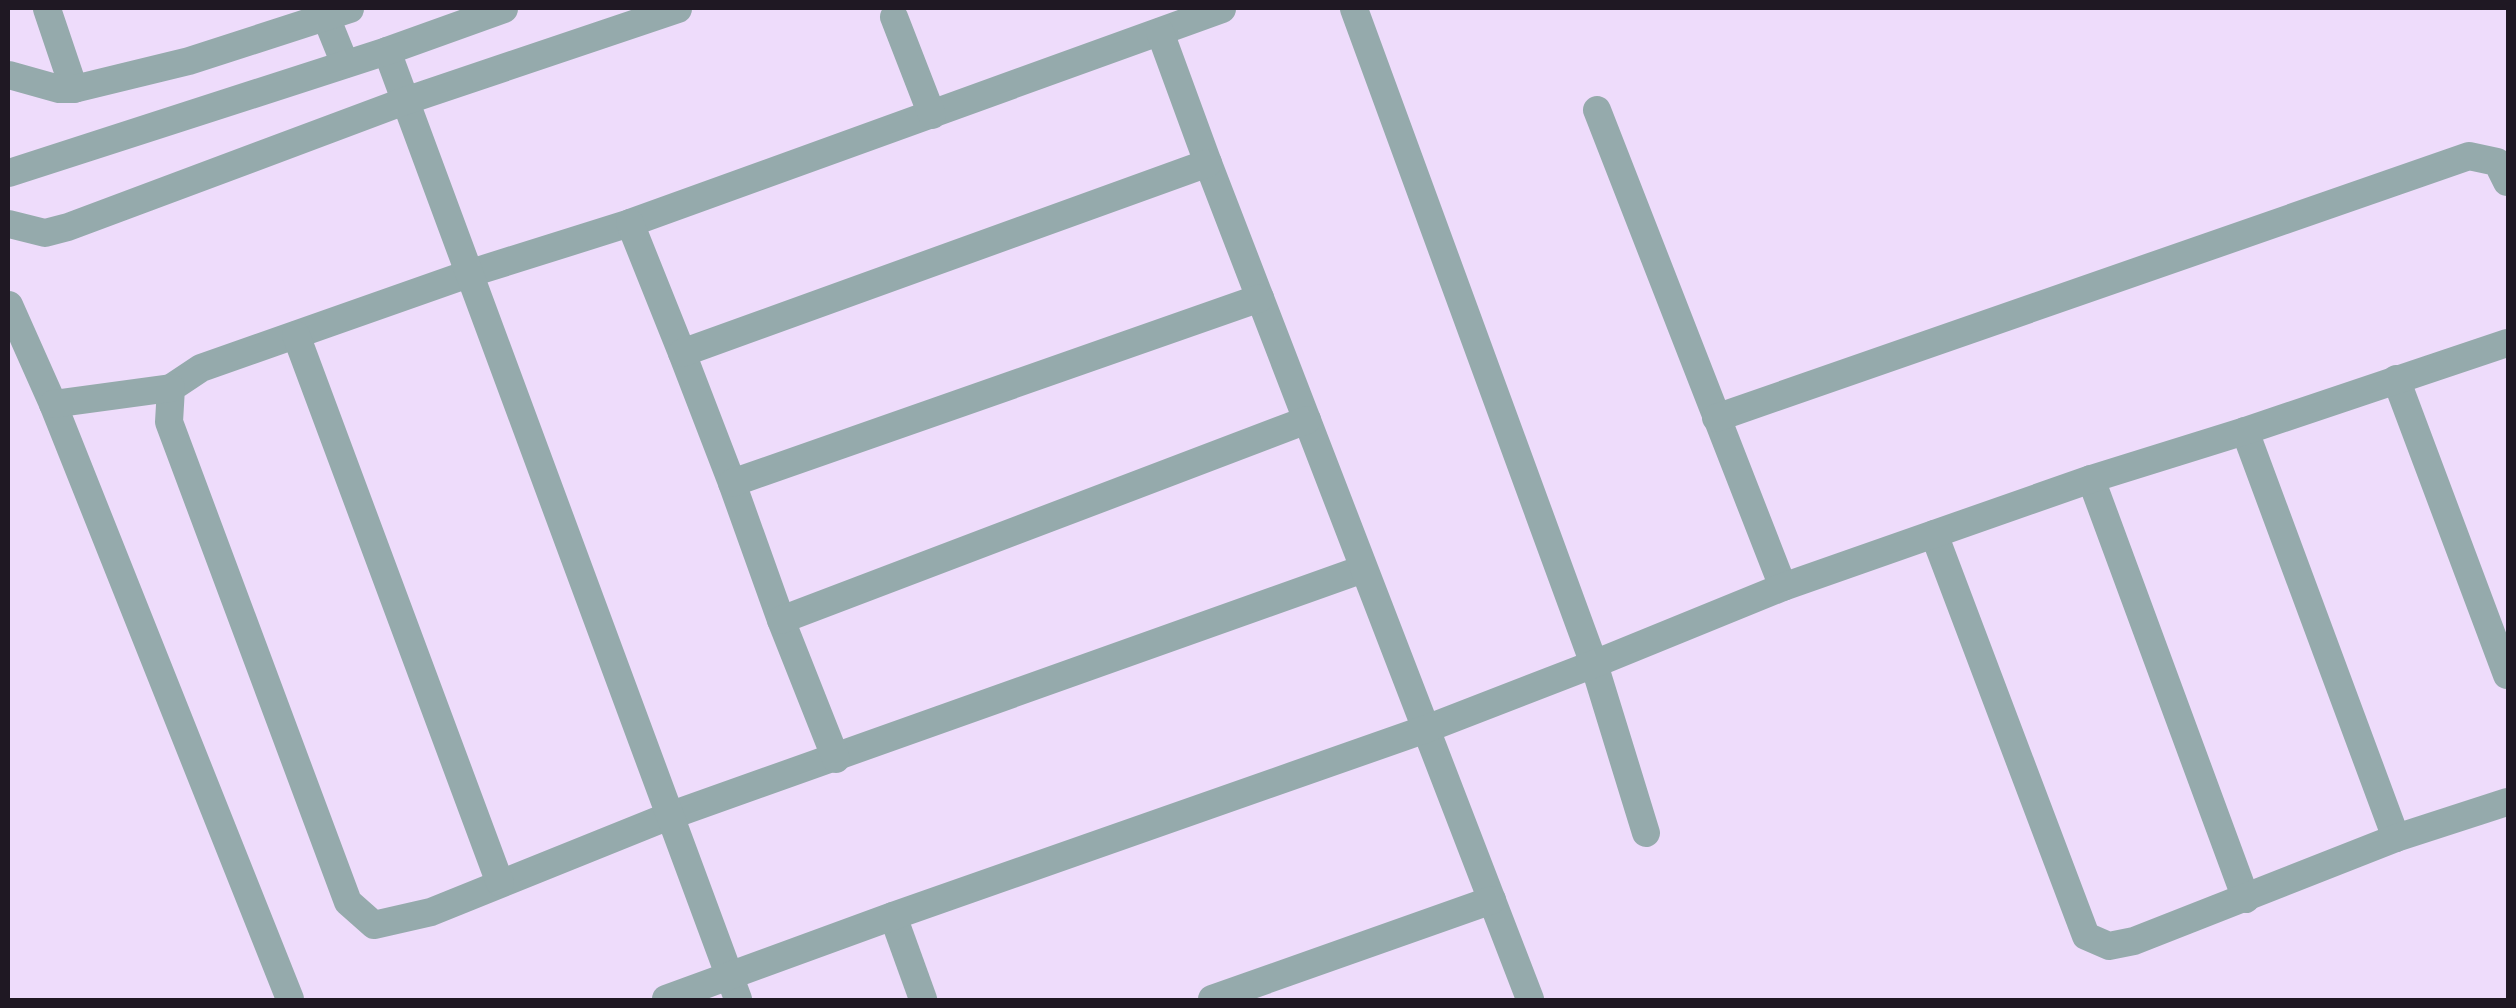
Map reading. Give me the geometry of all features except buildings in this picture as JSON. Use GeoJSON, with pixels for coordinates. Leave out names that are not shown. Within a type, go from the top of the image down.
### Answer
{"type":"FeatureCollection","features":[{"type":"Feature","properties":{"kind":"street"},"geometry":{"type":"LineString","coordinates":[[47,9],[74,89]]}},
{"type":"Feature","properties":{"kind":"street"},"geometry":{"type":"LineString","coordinates":[[9,173],[387,51],[476,13],[504,9]]}},
{"type":"Feature","properties":{"kind":"street"},"geometry":{"type":"LineString","coordinates":[[9,224],[45,233],[68,227],[405,101],[678,9]]}},
{"type":"Feature","properties":{"kind":"street"},"geometry":{"type":"LineString","coordinates":[[53,404],[171,388],[201,368],[471,274],[630,223],[1222,9]]}},
{"type":"Feature","properties":{"kind":"street"},"geometry":{"type":"LineString","coordinates":[[1354,9],[1594,664],[1646,833]]}},
{"type":"Feature","properties":{"kind":"street"},"geometry":{"type":"LineString","coordinates":[[9,76],[59,90],[74,89],[189,62],[338,13],[345,64]]}},
{"type":"Feature","properties":{"kind":"street"},"geometry":{"type":"LineString","coordinates":[[894,17],[932,115]]}},
{"type":"Feature","properties":{"kind":"street"},"geometry":{"type":"LineString","coordinates":[[1160,32],[1363,570],[1530,999]]}},
{"type":"Feature","properties":{"kind":"street"},"geometry":{"type":"LineString","coordinates":[[387,51],[734,988]]}},
{"type":"Feature","properties":{"kind":"street"},"geometry":{"type":"LineString","coordinates":[[1597,110],[1783,588]]}},
{"type":"Feature","properties":{"kind":"street"},"geometry":{"type":"LineString","coordinates":[[1716,418],[2469,156],[2496,162],[2507,182]]}},
{"type":"Feature","properties":{"kind":"street"},"geometry":{"type":"LineString","coordinates":[[682,353],[1208,163]]}},
{"type":"Feature","properties":{"kind":"street"},"geometry":{"type":"LineString","coordinates":[[630,223],[732,483],[781,620],[836,759]]}},
{"type":"Feature","properties":{"kind":"street"},"geometry":{"type":"LineString","coordinates":[[732,483],[1260,298]]}},
{"type":"Feature","properties":{"kind":"street"},"geometry":{"type":"LineString","coordinates":[[9,305],[53,404],[290,999]]}},
{"type":"Feature","properties":{"kind":"street"},"geometry":{"type":"LineString","coordinates":[[296,335],[500,883]]}},
{"type":"Feature","properties":{"kind":"street"},"geometry":{"type":"LineString","coordinates":[[666,999],[734,988],[893,916],[1426,729],[1783,588],[2091,479],[2245,431],[2507,343]]}},
{"type":"Feature","properties":{"kind":"street"},"geometry":{"type":"LineString","coordinates":[[2396,379],[2507,675]]}},
{"type":"Feature","properties":{"kind":"street"},"geometry":{"type":"LineString","coordinates":[[171,388],[169,422],[348,902],[374,924],[431,912],[669,816],[836,759],[1363,570]]}},
{"type":"Feature","properties":{"kind":"street"},"geometry":{"type":"LineString","coordinates":[[781,620],[1307,420]]}},
{"type":"Feature","properties":{"kind":"street"},"geometry":{"type":"LineString","coordinates":[[2245,431],[2396,838]]}},
{"type":"Feature","properties":{"kind":"street"},"geometry":{"type":"LineString","coordinates":[[2091,479],[2246,898]]}},
{"type":"Feature","properties":{"kind":"street"},"geometry":{"type":"LineString","coordinates":[[1934,534],[2086,936],[2109,946],[2134,941],[2396,838],[2507,802]]}},
{"type":"Feature","properties":{"kind":"street"},"geometry":{"type":"LineString","coordinates":[[1212,999],[1492,900]]}},
{"type":"Feature","properties":{"kind":"street"},"geometry":{"type":"LineString","coordinates":[[893,916],[923,999]]}}]}
